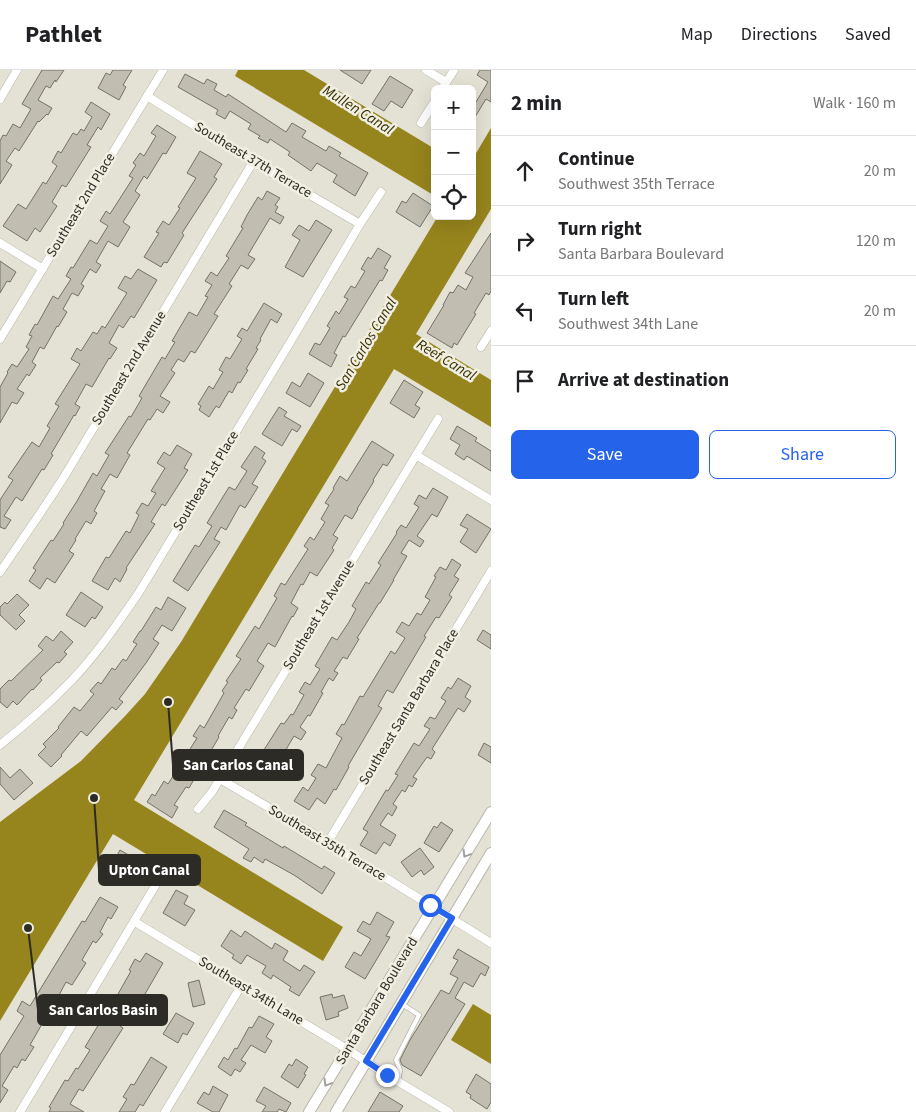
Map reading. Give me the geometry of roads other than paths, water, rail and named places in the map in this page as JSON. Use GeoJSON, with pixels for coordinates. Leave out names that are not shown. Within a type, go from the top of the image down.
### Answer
{"type":"FeatureCollection","features":[{"type":"Feature","properties":{"kind":"main road","name":"Santa Barbara Boulevard"},"geometry":{"type":"LineString","coordinates":[[309,1112],[491,812]]}},
{"type":"Feature","properties":{"kind":"main road","name":"Santa Barbara Boulevard"},"geometry":{"type":"LineString","coordinates":[[336,1112],[491,853]]}},
{"type":"Feature","properties":{"kind":"street"},"geometry":{"type":"LineString","coordinates":[[0,99],[17,70]]}},
{"type":"Feature","properties":{"kind":"street","name":"Southeast 2nd Place"},"geometry":{"type":"LineString","coordinates":[[0,339],[163,70]]}},
{"type":"Feature","properties":{"kind":"street"},"geometry":{"type":"LineString","coordinates":[[426,70],[444,85],[454,70]]}},
{"type":"Feature","properties":{"kind":"street","name":"Southeast 37th Terrace"},"geometry":{"type":"LineString","coordinates":[[147,96],[253,162],[360,224]]}},
{"type":"Feature","properties":{"kind":"street"},"geometry":{"type":"LineString","coordinates":[[422,123],[431,108]]}},
{"type":"Feature","properties":{"kind":"street","name":"Southeast 2nd Avenue"},"geometry":{"type":"LineString","coordinates":[[0,572],[64,477],[253,162]]}},
{"type":"Feature","properties":{"kind":"street","name":"Southeast 1st Place"},"geometry":{"type":"LineString","coordinates":[[0,745],[40,711],[71,681],[93,656],[138,594],[381,192]]}},
{"type":"Feature","properties":{"kind":"street"},"geometry":{"type":"LineString","coordinates":[[0,243],[43,269]]}},
{"type":"Feature","properties":{"kind":"street"},"geometry":{"type":"LineString","coordinates":[[481,347],[491,331]]}},
{"type":"Feature","properties":{"kind":"street","name":"Southeast 1st Avenue"},"geometry":{"type":"LineString","coordinates":[[198,809],[220,779],[438,419]]}},
{"type":"Feature","properties":{"kind":"street"},"geometry":{"type":"LineString","coordinates":[[416,456],[491,500]]}},
{"type":"Feature","properties":{"kind":"street","name":"Southeast Santa Barbara Place"},"geometry":{"type":"LineString","coordinates":[[328,842],[491,571]]}},
{"type":"Feature","properties":{"kind":"street","name":"Southeast 35th Terrace"},"geometry":{"type":"LineString","coordinates":[[220,779],[328,842],[491,943]]}},
{"type":"Feature","properties":{"kind":"street"},"geometry":{"type":"LineString","coordinates":[[20,1112],[155,886]]}},
{"type":"Feature","properties":{"kind":"street","name":"Southeast 34th Lane"},"geometry":{"type":"LineString","coordinates":[[135,922],[449,1112]]}},
{"type":"Feature","properties":{"kind":"street"},"geometry":{"type":"LineString","coordinates":[[165,1112],[241,986]]}},
{"type":"Feature","properties":{"kind":"lane"},"geometry":{"type":"LineString","coordinates":[[398,1082],[400,1070],[396,1060],[419,1015],[401,1003]]}},
{"type":"Feature","properties":{"kind":"water","name":"Mullen Canal"},"geometry":{"type":"Polygon","coordinates":[[[238,70],[304,70],[431,147],[431,194],[235,76],[238,70]]]}},
{"type":"Feature","properties":{"kind":"water","name":"Reef Canal"},"geometry":{"type":"Polygon","coordinates":[[[491,128],[491,209],[416,334],[491,380],[491,427],[394,369],[134,800],[343,927],[323,961],[113,834],[0,1021],[0,822],[81,761],[145,694],[181,642],[436,220],[476,220],[476,153],[491,128]]]}},
{"type":"Feature","properties":{"kind":"water"},"geometry":{"type":"Polygon","coordinates":[[[473,1004],[491,1015],[491,1064],[451,1040],[473,1004]]]}},
{"type":"Feature","properties":{"kind":"place","name":"San Carlos Canal"},"geometry":{"type":"Point","coordinates":[168,702]}},
{"type":"Feature","properties":{"kind":"place","name":"Upton Canal"},"geometry":{"type":"Point","coordinates":[94,798]}},
{"type":"Feature","properties":{"kind":"place","name":"San Carlos Basin"},"geometry":{"type":"Point","coordinates":[28,928]}}]}
